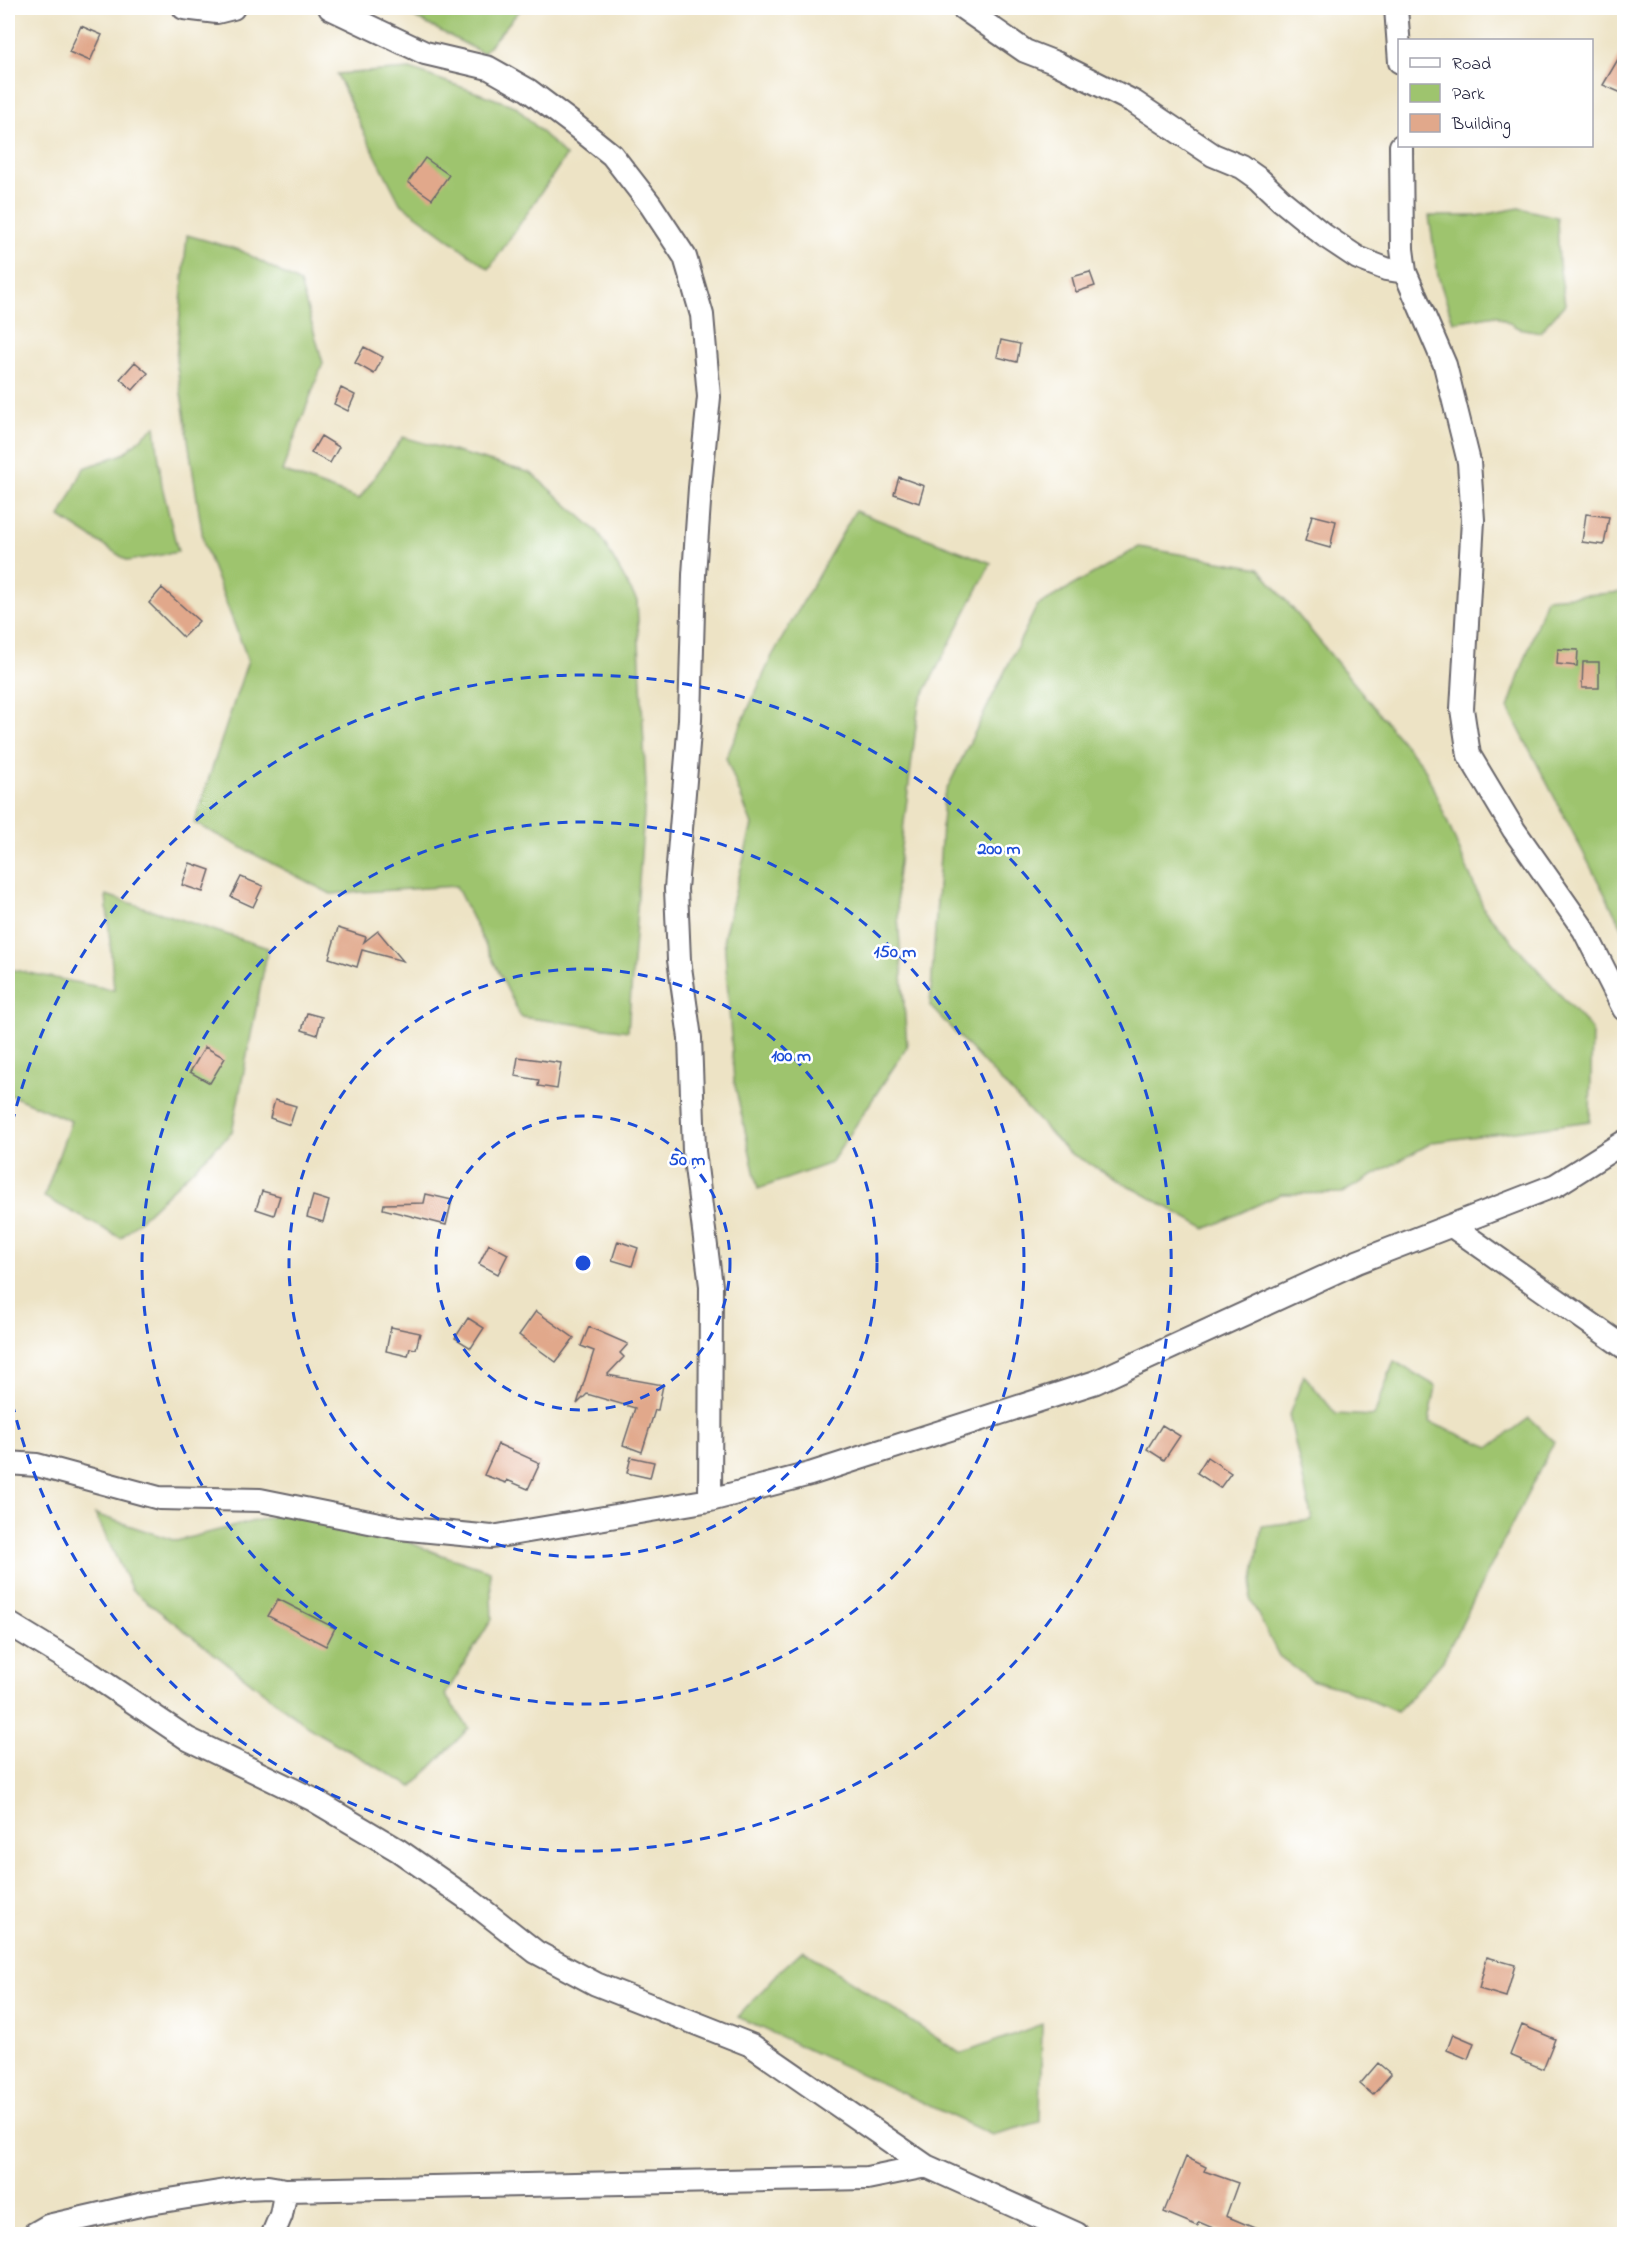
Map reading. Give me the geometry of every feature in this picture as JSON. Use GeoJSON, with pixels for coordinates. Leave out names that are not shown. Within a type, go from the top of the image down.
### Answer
{"type":"FeatureCollection","features":[{"type":"Feature","properties":{"kind":"street"},"geometry":{"type":"LineString","coordinates":[[184,8],[217,12],[233,8]]}},
{"type":"Feature","properties":{"kind":"street"},"geometry":{"type":"LineString","coordinates":[[330,8],[425,53],[489,68],[528,90],[604,149],[650,204],[684,257],[702,315],[709,397],[699,488],[690,720],[676,889],[679,960],[690,1038],[694,1152],[711,1286],[710,1500]]}},
{"type":"Feature","properties":{"kind":"street"},"geometry":{"type":"LineString","coordinates":[[963,8],[1025,51],[1056,63],[1134,102],[1214,154],[1242,167],[1325,236],[1358,258],[1386,269],[1405,272]]}},
{"type":"Feature","properties":{"kind":"street"},"geometry":{"type":"LineString","coordinates":[[1396,8],[1398,39]]}},
{"type":"Feature","properties":{"kind":"street"},"geometry":{"type":"LineString","coordinates":[[1401,147],[1402,249],[1405,272],[1445,365],[1469,462],[1473,520],[1462,710],[1469,755],[1514,830],[1584,930],[1624,1009]]}},
{"type":"Feature","properties":{"kind":"street"},"geometry":{"type":"LineString","coordinates":[[8,1463],[37,1465],[159,1498],[260,1500],[399,1528],[492,1537],[710,1500],[810,1474],[1096,1382],[1358,1262],[1557,1185],[1624,1142]]}},
{"type":"Feature","properties":{"kind":"street"},"geometry":{"type":"LineString","coordinates":[[1452,1226],[1624,1347]]}},
{"type":"Feature","properties":{"kind":"street"},"geometry":{"type":"LineString","coordinates":[[8,1623],[90,1673],[188,1739],[312,1799],[398,1850],[471,1901],[536,1952],[596,1984],[751,2045],[926,2166],[1077,2235]]}},
{"type":"Feature","properties":{"kind":"street"},"geometry":{"type":"LineString","coordinates":[[34,2235],[48,2226],[144,2204],[244,2188],[268,2187],[286,2190],[867,2178],[926,2166]]}},
{"type":"Feature","properties":{"kind":"street"},"geometry":{"type":"LineString","coordinates":[[273,2235],[281,2215],[286,2190]]}},
{"type":"Feature","properties":{"kind":"green space"},"geometry":{"type":"Polygon","coordinates":[[[396,8],[520,8],[521,9],[483,53],[396,8]]]}},
{"type":"Feature","properties":{"kind":"green space"},"geometry":{"type":"Polygon","coordinates":[[[410,69],[515,106],[566,156],[489,269],[400,203],[337,74],[410,69]]]}},
{"type":"Feature","properties":{"kind":"green space"},"geometry":{"type":"Polygon","coordinates":[[[1519,208],[1557,217],[1559,263],[1565,304],[1540,332],[1518,328],[1496,315],[1453,322],[1438,276],[1429,216],[1477,216],[1519,208]]]}},
{"type":"Feature","properties":{"kind":"green space"},"geometry":{"type":"Polygon","coordinates":[[[187,235],[240,250],[300,283],[323,363],[282,471],[359,499],[403,437],[531,473],[598,532],[637,601],[646,786],[628,1031],[521,1017],[456,886],[331,894],[194,823],[248,660],[204,545],[176,360],[187,235]]]}},
{"type":"Feature","properties":{"kind":"green space"},"geometry":{"type":"Polygon","coordinates":[[[155,426],[162,486],[178,552],[128,561],[60,517],[84,468],[123,454],[155,426]]]}},
{"type":"Feature","properties":{"kind":"green space"},"geometry":{"type":"Polygon","coordinates":[[[855,511],[991,563],[919,703],[896,887],[907,1047],[831,1163],[758,1189],[734,1081],[724,936],[752,825],[726,758],[772,656],[855,511]]]}},
{"type":"Feature","properties":{"kind":"green space"},"geometry":{"type":"Polygon","coordinates":[[[1139,547],[1259,568],[1425,769],[1485,911],[1592,1030],[1590,1121],[1433,1142],[1342,1193],[1281,1194],[1206,1229],[1068,1152],[930,1006],[944,795],[1037,606],[1139,547]]]}},
{"type":"Feature","properties":{"kind":"green space"},"geometry":{"type":"Polygon","coordinates":[[[1624,592],[1624,931],[1508,708],[1546,598],[1624,592]]]}},
{"type":"Feature","properties":{"kind":"green space"},"geometry":{"type":"Polygon","coordinates":[[[106,895],[268,948],[232,1132],[121,1238],[44,1197],[71,1121],[8,1094],[8,972],[10,969],[114,990],[106,895]]]}},
{"type":"Feature","properties":{"kind":"green space"},"geometry":{"type":"Polygon","coordinates":[[[1394,1361],[1436,1386],[1429,1422],[1490,1447],[1529,1418],[1554,1442],[1442,1662],[1397,1712],[1348,1690],[1311,1680],[1279,1656],[1250,1599],[1262,1526],[1312,1520],[1289,1415],[1304,1375],[1336,1414],[1374,1416],[1394,1361]]]}},
{"type":"Feature","properties":{"kind":"green space"},"geometry":{"type":"Polygon","coordinates":[[[95,1514],[176,1541],[282,1514],[386,1533],[490,1571],[492,1619],[445,1695],[469,1728],[412,1787],[314,1731],[132,1590],[95,1514]]]}},
{"type":"Feature","properties":{"kind":"green space"},"geometry":{"type":"Polygon","coordinates":[[[803,1950],[961,2054],[1042,2024],[1040,2122],[992,2135],[738,2017],[780,1971],[803,1950]]]}},
{"type":"Feature","properties":{"kind":"building"},"geometry":{"type":"Polygon","coordinates":[[[81,26],[102,35],[90,61],[69,52],[81,26]]]}},
{"type":"Feature","properties":{"kind":"building"},"geometry":{"type":"Polygon","coordinates":[[[1624,49],[1624,94],[1603,85],[1624,49]]]}},
{"type":"Feature","properties":{"kind":"building"},"geometry":{"type":"Polygon","coordinates":[[[425,158],[449,175],[432,199],[408,182],[425,158]]]}},
{"type":"Feature","properties":{"kind":"building"},"geometry":{"type":"Polygon","coordinates":[[[1090,272],[1095,286],[1076,292],[1072,277],[1090,272]]]}},
{"type":"Feature","properties":{"kind":"building"},"geometry":{"type":"Polygon","coordinates":[[[1001,340],[1020,344],[1017,362],[997,357],[1001,340]]]}},
{"type":"Feature","properties":{"kind":"building"},"geometry":{"type":"Polygon","coordinates":[[[364,347],[383,357],[374,374],[355,363],[364,347]]]}},
{"type":"Feature","properties":{"kind":"building"},"geometry":{"type":"Polygon","coordinates":[[[135,362],[148,373],[133,390],[120,379],[135,362]]]}},
{"type":"Feature","properties":{"kind":"building"},"geometry":{"type":"Polygon","coordinates":[[[341,388],[355,395],[348,411],[334,404],[341,388]]]}},
{"type":"Feature","properties":{"kind":"building"},"geometry":{"type":"Polygon","coordinates":[[[321,436],[339,447],[330,463],[311,453],[321,436]]]}},
{"type":"Feature","properties":{"kind":"building"},"geometry":{"type":"Polygon","coordinates":[[[899,477],[924,486],[919,503],[894,494],[899,477]]]}},
{"type":"Feature","properties":{"kind":"building"},"geometry":{"type":"Polygon","coordinates":[[[1586,514],[1609,517],[1604,545],[1582,542],[1586,514]]]}},
{"type":"Feature","properties":{"kind":"building"},"geometry":{"type":"Polygon","coordinates":[[[1312,515],[1336,521],[1330,548],[1305,541],[1312,515]]]}},
{"type":"Feature","properties":{"kind":"building"},"geometry":{"type":"Polygon","coordinates":[[[162,588],[199,621],[183,637],[149,603],[162,588]]]}},
{"type":"Feature","properties":{"kind":"building"},"geometry":{"type":"Polygon","coordinates":[[[1558,649],[1578,650],[1577,666],[1557,664],[1558,649]]]}},
{"type":"Feature","properties":{"kind":"building"},"geometry":{"type":"Polygon","coordinates":[[[1583,662],[1599,662],[1599,688],[1582,688],[1583,662]]]}},
{"type":"Feature","properties":{"kind":"building"},"geometry":{"type":"Polygon","coordinates":[[[190,863],[210,870],[203,892],[182,885],[190,863]]]}},
{"type":"Feature","properties":{"kind":"building"},"geometry":{"type":"Polygon","coordinates":[[[241,877],[263,886],[253,907],[231,897],[241,877]]]}},
{"type":"Feature","properties":{"kind":"building"},"geometry":{"type":"Polygon","coordinates":[[[338,928],[366,937],[364,942],[378,931],[403,961],[362,950],[357,967],[329,958],[338,928]]]}},
{"type":"Feature","properties":{"kind":"building"},"geometry":{"type":"Polygon","coordinates":[[[307,1013],[322,1017],[317,1035],[302,1030],[307,1013]]]}},
{"type":"Feature","properties":{"kind":"building"},"geometry":{"type":"Polygon","coordinates":[[[205,1047],[225,1058],[210,1083],[190,1072],[205,1047]]]}},
{"type":"Feature","properties":{"kind":"building"},"geometry":{"type":"Polygon","coordinates":[[[518,1057],[561,1063],[557,1089],[538,1086],[539,1080],[515,1076],[518,1057]]]}},
{"type":"Feature","properties":{"kind":"building"},"geometry":{"type":"Polygon","coordinates":[[[275,1100],[296,1106],[290,1125],[270,1118],[275,1100]]]}},
{"type":"Feature","properties":{"kind":"building"},"geometry":{"type":"Polygon","coordinates":[[[262,1191],[280,1196],[274,1215],[256,1209],[262,1191]]]}},
{"type":"Feature","properties":{"kind":"building"},"geometry":{"type":"Polygon","coordinates":[[[426,1194],[452,1200],[446,1225],[383,1209],[384,1204],[424,1203],[426,1194]]]}},
{"type":"Feature","properties":{"kind":"building"},"geometry":{"type":"Polygon","coordinates":[[[313,1196],[329,1201],[323,1222],[307,1217],[313,1196]]]}},
{"type":"Feature","properties":{"kind":"building"},"geometry":{"type":"Polygon","coordinates":[[[618,1241],[638,1248],[632,1266],[612,1260],[618,1241]]]}},
{"type":"Feature","properties":{"kind":"building"},"geometry":{"type":"Polygon","coordinates":[[[489,1244],[508,1254],[498,1274],[479,1264],[489,1244]]]}},
{"type":"Feature","properties":{"kind":"building"},"geometry":{"type":"Polygon","coordinates":[[[536,1311],[574,1338],[556,1362],[519,1335],[536,1311]]]}},
{"type":"Feature","properties":{"kind":"building"},"geometry":{"type":"Polygon","coordinates":[[[468,1318],[484,1328],[471,1348],[455,1338],[468,1318]]]}},
{"type":"Feature","properties":{"kind":"building"},"geometry":{"type":"Polygon","coordinates":[[[391,1327],[420,1333],[416,1349],[410,1348],[408,1356],[386,1351],[391,1327]]]}},
{"type":"Feature","properties":{"kind":"building"},"geometry":{"type":"Polygon","coordinates":[[[589,1327],[628,1344],[620,1353],[624,1357],[607,1375],[663,1385],[658,1410],[655,1410],[642,1452],[623,1445],[635,1408],[587,1394],[577,1404],[594,1351],[581,1346],[589,1327]]]}},
{"type":"Feature","properties":{"kind":"building"},"geometry":{"type":"Polygon","coordinates":[[[1162,1425],[1180,1436],[1164,1460],[1147,1449],[1162,1425]]]}},
{"type":"Feature","properties":{"kind":"building"},"geometry":{"type":"Polygon","coordinates":[[[498,1444],[540,1463],[528,1489],[507,1480],[506,1483],[484,1475],[498,1444]]]}},
{"type":"Feature","properties":{"kind":"building"},"geometry":{"type":"Polygon","coordinates":[[[631,1457],[654,1462],[650,1478],[627,1473],[631,1457]]]}},
{"type":"Feature","properties":{"kind":"building"},"geometry":{"type":"Polygon","coordinates":[[[1207,1457],[1231,1473],[1220,1488],[1197,1473],[1207,1457]]]}},
{"type":"Feature","properties":{"kind":"building"},"geometry":{"type":"Polygon","coordinates":[[[278,1599],[335,1628],[326,1646],[268,1616],[278,1599]]]}},
{"type":"Feature","properties":{"kind":"building"},"geometry":{"type":"Polygon","coordinates":[[[1487,1957],[1515,1965],[1506,1997],[1479,1989],[1487,1957]]]}},
{"type":"Feature","properties":{"kind":"building"},"geometry":{"type":"Polygon","coordinates":[[[1522,2025],[1555,2039],[1543,2069],[1510,2055],[1522,2025]]]}},
{"type":"Feature","properties":{"kind":"building"},"geometry":{"type":"Polygon","coordinates":[[[1453,2034],[1474,2043],[1468,2059],[1447,2050],[1453,2034]]]}},
{"type":"Feature","properties":{"kind":"building"},"geometry":{"type":"Polygon","coordinates":[[[1378,2063],[1391,2074],[1373,2095],[1360,2084],[1378,2063]]]}},
{"type":"Feature","properties":{"kind":"building"},"geometry":{"type":"Polygon","coordinates":[[[1186,2157],[1206,2167],[1204,2171],[1238,2183],[1226,2216],[1271,2235],[1229,2235],[1199,2222],[1198,2226],[1164,2212],[1186,2157]]]}}]}
